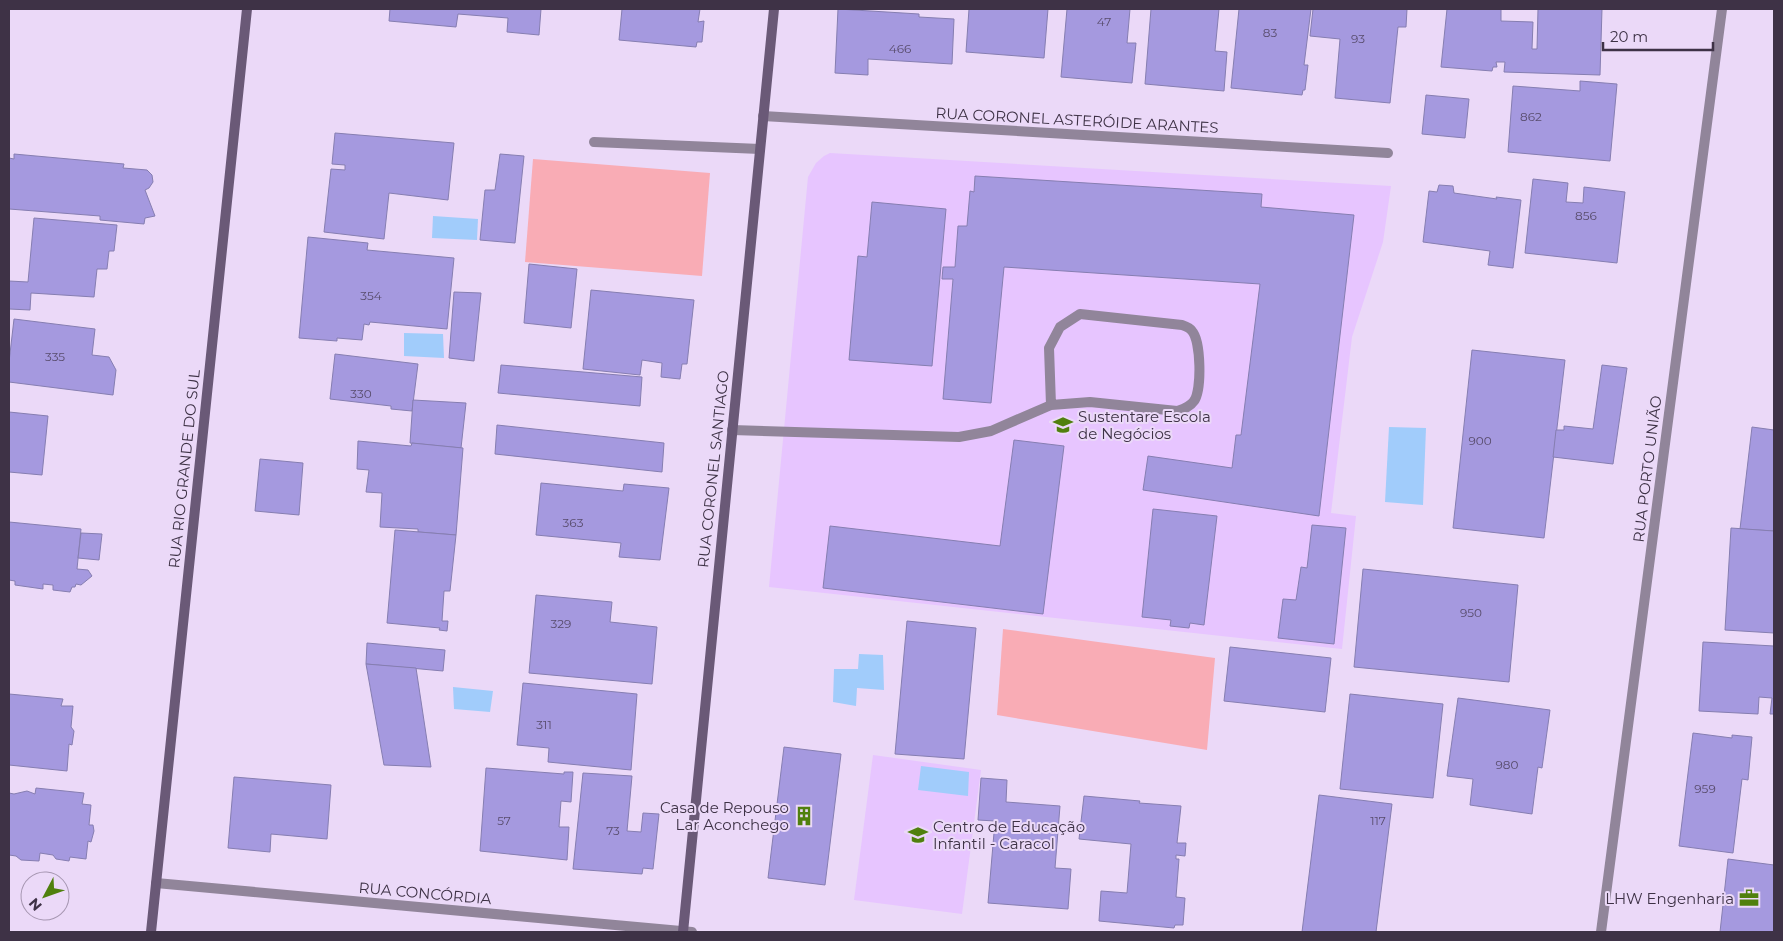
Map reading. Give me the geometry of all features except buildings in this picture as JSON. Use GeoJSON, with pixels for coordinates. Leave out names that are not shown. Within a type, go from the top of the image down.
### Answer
{"type":"FeatureCollection","features":[{"type":"Feature","properties":{"kind":"main road","name":"RUA RIO GRANDE DO SUL"},"geometry":{"type":"LineString","coordinates":[[151,932],[247,9]]}},
{"type":"Feature","properties":{"kind":"main road","name":"RUA CORONEL SANTIAGO"},"geometry":{"type":"LineString","coordinates":[[686,932],[732,430],[774,9]]}},
{"type":"Feature","properties":{"kind":"street","name":"RUA PORTO UNIÃO"},"geometry":{"type":"LineString","coordinates":[[1601,932],[1722,9]]}},
{"type":"Feature","properties":{"kind":"street","name":"RUA CORONEL ASTERÓIDE ARANTES"},"geometry":{"type":"LineString","coordinates":[[763,116],[1388,153]]}},
{"type":"Feature","properties":{"kind":"street"},"geometry":{"type":"LineString","coordinates":[[594,142],[760,149]]}},
{"type":"Feature","properties":{"kind":"street"},"geometry":{"type":"LineString","coordinates":[[732,430],[959,437],[991,431],[1051,405],[1090,402],[1177,411],[1187,408],[1194,401],[1199,389],[1198,343],[1192,331],[1182,325],[1080,314],[1060,327],[1048,348],[1051,405]]}},
{"type":"Feature","properties":{"kind":"street","name":"RUA CONCÓRDIA"},"geometry":{"type":"LineString","coordinates":[[156,883],[686,932]]}},
{"type":"Feature","properties":{"kind":"shaded area","name":"Sustentare Escola de Negócios"},"geometry":{"type":"Polygon","coordinates":[[[830,153],[1391,186],[1383,242],[1352,337],[1331,513],[1356,516],[1342,649],[769,587],[808,177],[816,163],[830,153]]]}},
{"type":"Feature","properties":{"kind":"shaded area"},"geometry":{"type":"Polygon","coordinates":[[[533,159],[710,173],[702,276],[525,262],[533,159]]]}},
{"type":"Feature","properties":{"kind":"shaded area"},"geometry":{"type":"Polygon","coordinates":[[[1003,629],[1215,658],[1207,750],[997,715],[1003,629]]]}},
{"type":"Feature","properties":{"kind":"shaded area","name":"Centro de Educação Infantil - Caracol"},"geometry":{"type":"Polygon","coordinates":[[[873,755],[981,770],[962,914],[854,900],[873,755]]]}},
{"type":"Feature","properties":{"kind":"water"},"geometry":{"type":"Polygon","coordinates":[[[433,216],[478,219],[477,240],[432,238],[433,216]]]}},
{"type":"Feature","properties":{"kind":"water"},"geometry":{"type":"Polygon","coordinates":[[[404,333],[443,334],[444,358],[404,356],[404,333]]]}},
{"type":"Feature","properties":{"kind":"water"},"geometry":{"type":"Polygon","coordinates":[[[1389,427],[1426,428],[1423,505],[1385,502],[1389,427]]]}},
{"type":"Feature","properties":{"kind":"water"},"geometry":{"type":"Polygon","coordinates":[[[859,654],[883,655],[884,690],[857,688],[856,706],[833,702],[834,669],[858,669],[859,654]]]}},
{"type":"Feature","properties":{"kind":"water"},"geometry":{"type":"Polygon","coordinates":[[[453,687],[493,691],[490,712],[454,709],[453,687]]]}},
{"type":"Feature","properties":{"kind":"water"},"geometry":{"type":"Polygon","coordinates":[[[921,766],[969,772],[968,796],[918,790],[921,766]]]}},
{"type":"Feature","properties":{"kind":"place","name":"Sustentare Escola de Negócios"},"geometry":{"type":"Point","coordinates":[1063,425]}},
{"type":"Feature","properties":{"kind":"place","name":"Casa de Repouso Lar Aconchego"},"geometry":{"type":"Point","coordinates":[804,816]}},
{"type":"Feature","properties":{"kind":"place","name":"Centro de Educação Infantil - Caracol"},"geometry":{"type":"Point","coordinates":[918,835]}},
{"type":"Feature","properties":{"kind":"place","name":"LHW Engenharia"},"geometry":{"type":"Point","coordinates":[1749,898]}}]}
